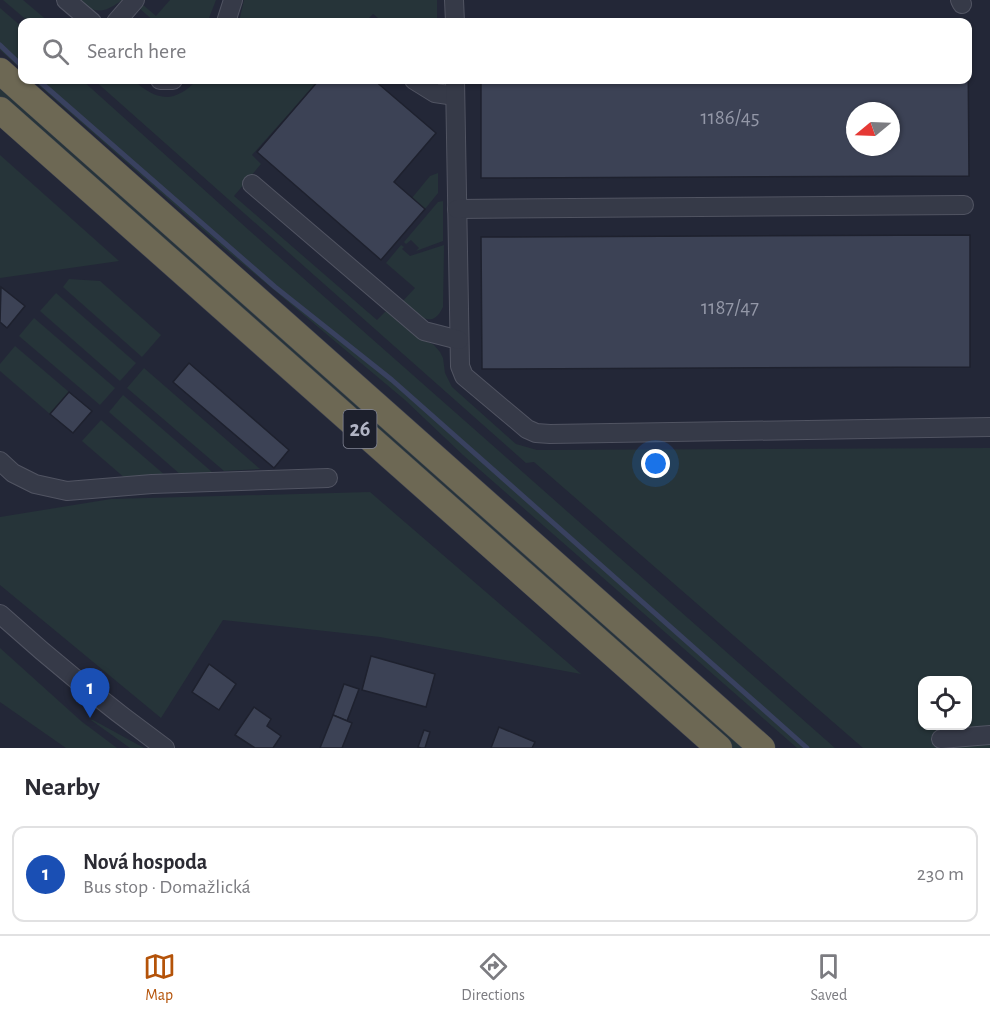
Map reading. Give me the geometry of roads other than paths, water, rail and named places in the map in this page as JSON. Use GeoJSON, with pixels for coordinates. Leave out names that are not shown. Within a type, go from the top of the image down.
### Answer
{"type":"FeatureCollection","features":[{"type":"Feature","properties":{"kind":"highway","name":"26"},"geometry":{"type":"LineString","coordinates":[[0,71],[762,748]]}},
{"type":"Feature","properties":{"kind":"highway","name":"26"},"geometry":{"type":"LineString","coordinates":[[0,110],[719,748]]}},
{"type":"Feature","properties":{"kind":"street"},"geometry":{"type":"LineString","coordinates":[[66,0],[87,18]]}},
{"type":"Feature","properties":{"kind":"street"},"geometry":{"type":"LineString","coordinates":[[119,18],[135,0]]}},
{"type":"Feature","properties":{"kind":"street"},"geometry":{"type":"LineString","coordinates":[[227,18],[233,0]]}},
{"type":"Feature","properties":{"kind":"street"},"geometry":{"type":"LineString","coordinates":[[454,0],[455,18]]}},
{"type":"Feature","properties":{"kind":"street"},"geometry":{"type":"LineString","coordinates":[[420,84],[435,93],[455,88],[460,366],[464,376],[527,429],[536,433],[990,427]]}},
{"type":"Feature","properties":{"kind":"street"},"geometry":{"type":"LineString","coordinates":[[252,184],[424,331],[459,340]]}},
{"type":"Feature","properties":{"kind":"street"},"geometry":{"type":"LineString","coordinates":[[457,209],[964,205]]}},
{"type":"Feature","properties":{"kind":"street"},"geometry":{"type":"LineString","coordinates":[[0,461],[13,472],[35,484],[67,491],[152,484],[328,478]]}},
{"type":"Feature","properties":{"kind":"street"},"geometry":{"type":"LineString","coordinates":[[0,614],[53,662],[165,748]]}},
{"type":"Feature","properties":{"kind":"street"},"geometry":{"type":"LineString","coordinates":[[941,739],[990,735]]}},
{"type":"Feature","properties":{"kind":"waterway"},"geometry":{"type":"LineString","coordinates":[[0,45],[18,62]]}},
{"type":"Feature","properties":{"kind":"waterway"},"geometry":{"type":"LineString","coordinates":[[43,84],[275,287],[392,380],[807,748]]}},
{"type":"Feature","properties":{"kind":"place","name":"Nová hospoda"},"geometry":{"type":"Point","coordinates":[90,718]}}]}
